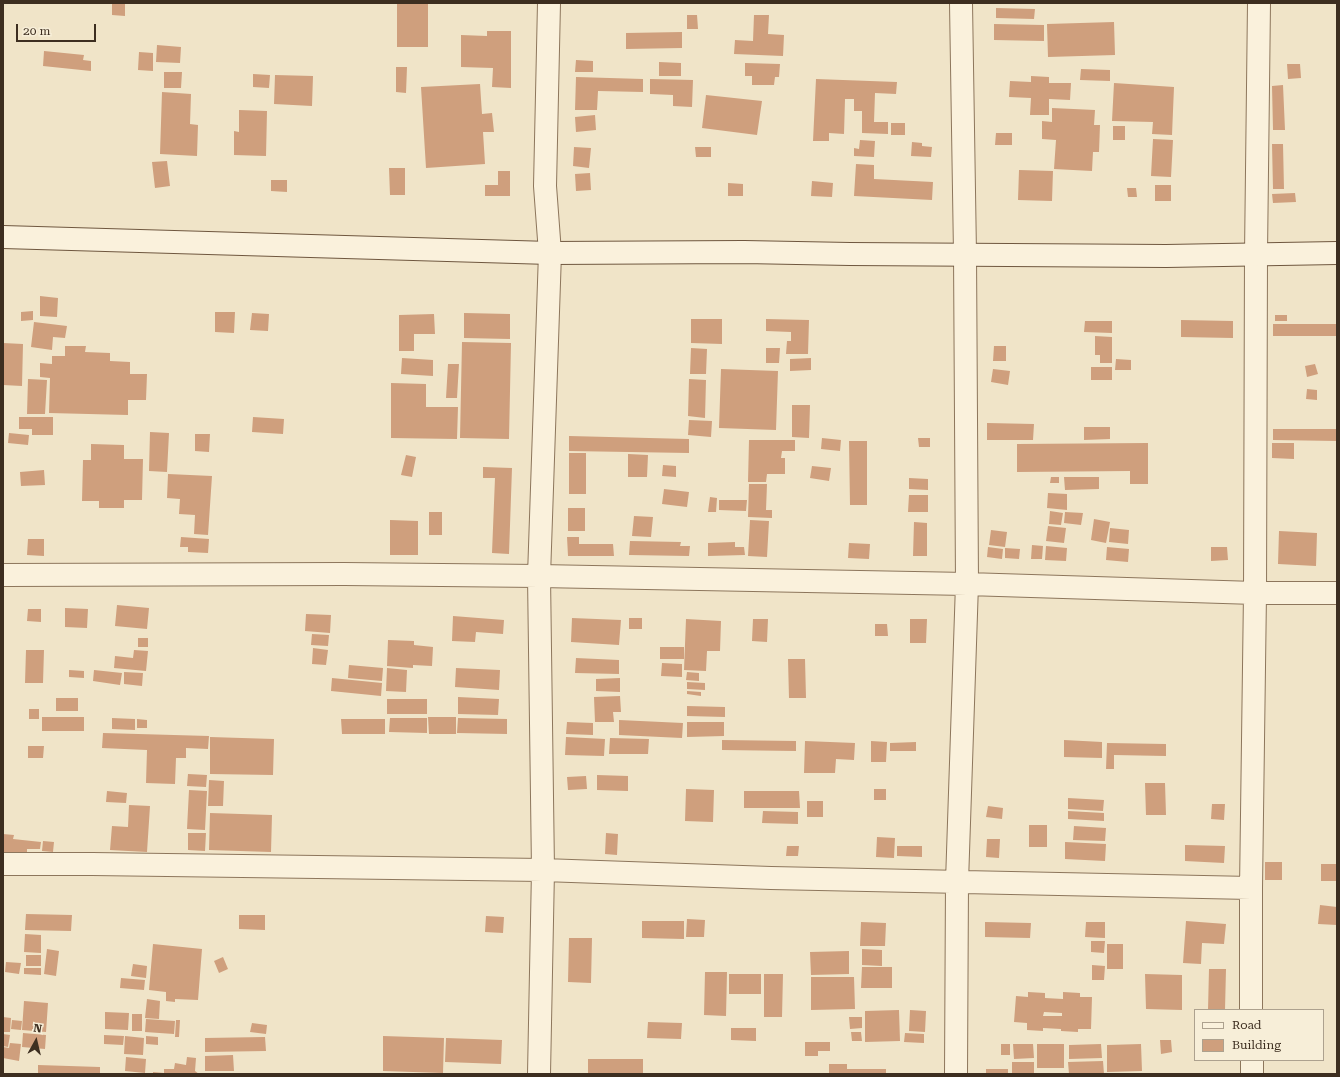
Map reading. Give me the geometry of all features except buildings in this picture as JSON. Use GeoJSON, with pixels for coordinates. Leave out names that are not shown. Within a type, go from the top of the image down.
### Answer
{"type":"FeatureCollection","features":[{"type":"Feature","properties":{"kind":"street"},"geometry":{"type":"LineString","coordinates":[[539,1074],[543,870],[539,576],[550,253],[545,186],[549,3]]}},
{"type":"Feature","properties":{"kind":"street"},"geometry":{"type":"LineString","coordinates":[[956,1074],[957,882],[967,584],[965,254],[961,3]]}},
{"type":"Feature","properties":{"kind":"street"},"geometry":{"type":"LineString","coordinates":[[1251,1009],[1259,3]]}},
{"type":"Feature","properties":{"kind":"street"},"geometry":{"type":"LineString","coordinates":[[3,237],[550,253],[744,252],[1158,256],[1337,253]]}},
{"type":"Feature","properties":{"kind":"street"},"geometry":{"type":"LineString","coordinates":[[3,575],[344,574],[539,576],[967,584],[1255,593],[1337,593]]}},
{"type":"Feature","properties":{"kind":"street"},"geometry":{"type":"LineString","coordinates":[[3,864],[543,870],[771,878],[1251,888]]}},
{"type":"Feature","properties":{"kind":"street"},"geometry":{"type":"LineString","coordinates":[[1252,1061],[1252,1074]]}}]}
